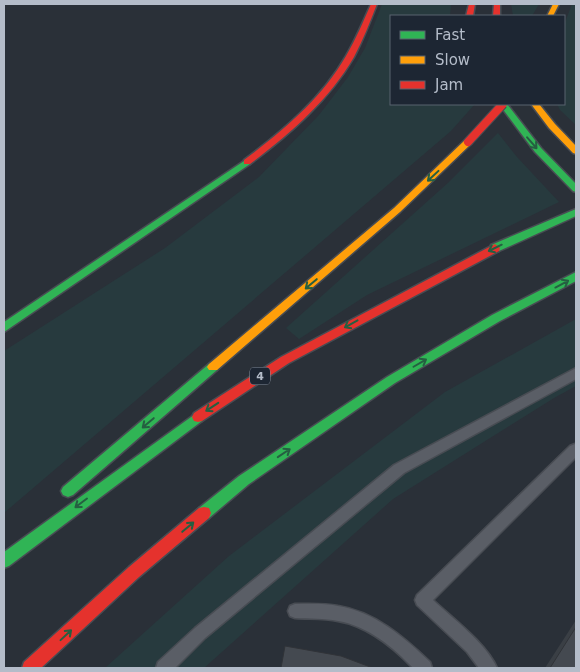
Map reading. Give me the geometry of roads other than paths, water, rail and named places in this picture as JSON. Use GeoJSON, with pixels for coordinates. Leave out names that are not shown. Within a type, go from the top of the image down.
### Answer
{"type":"FeatureCollection","features":[{"type":"Feature","properties":{"kind":"main road"},"geometry":{"type":"LineString","coordinates":[[4,328],[225,178],[284,132],[312,105],[344,67],[365,32],[374,4]]}},
{"type":"Feature","properties":{"kind":"main road"},"geometry":{"type":"LineString","coordinates":[[61,498],[397,210],[468,142],[502,105]]}},
{"type":"Feature","properties":{"kind":"main road"},"geometry":{"type":"LineString","coordinates":[[504,105],[538,150],[576,189]]}},
{"type":"Feature","properties":{"kind":"main road"},"geometry":{"type":"LineString","coordinates":[[536,105],[552,126],[576,151]]}},
{"type":"Feature","properties":{"kind":"main road","name":"4"},"geometry":{"type":"LineString","coordinates":[[4,561],[185,425],[285,360],[463,263],[539,227],[576,212]]}},
{"type":"Feature","properties":{"kind":"main road"},"geometry":{"type":"LineString","coordinates":[[30,668],[134,572],[244,480],[391,380],[496,318],[576,276]]}},
{"type":"Feature","properties":{"kind":"lane"},"geometry":{"type":"LineString","coordinates":[[164,668],[200,633],[399,469],[576,373]]}},
{"type":"Feature","properties":{"kind":"lane"},"geometry":{"type":"LineString","coordinates":[[489,668],[472,647],[422,600],[575,450]]}},
{"type":"Feature","properties":{"kind":"lane"},"geometry":{"type":"LineString","coordinates":[[295,611],[339,613],[372,625],[402,646],[424,668]]}}]}
